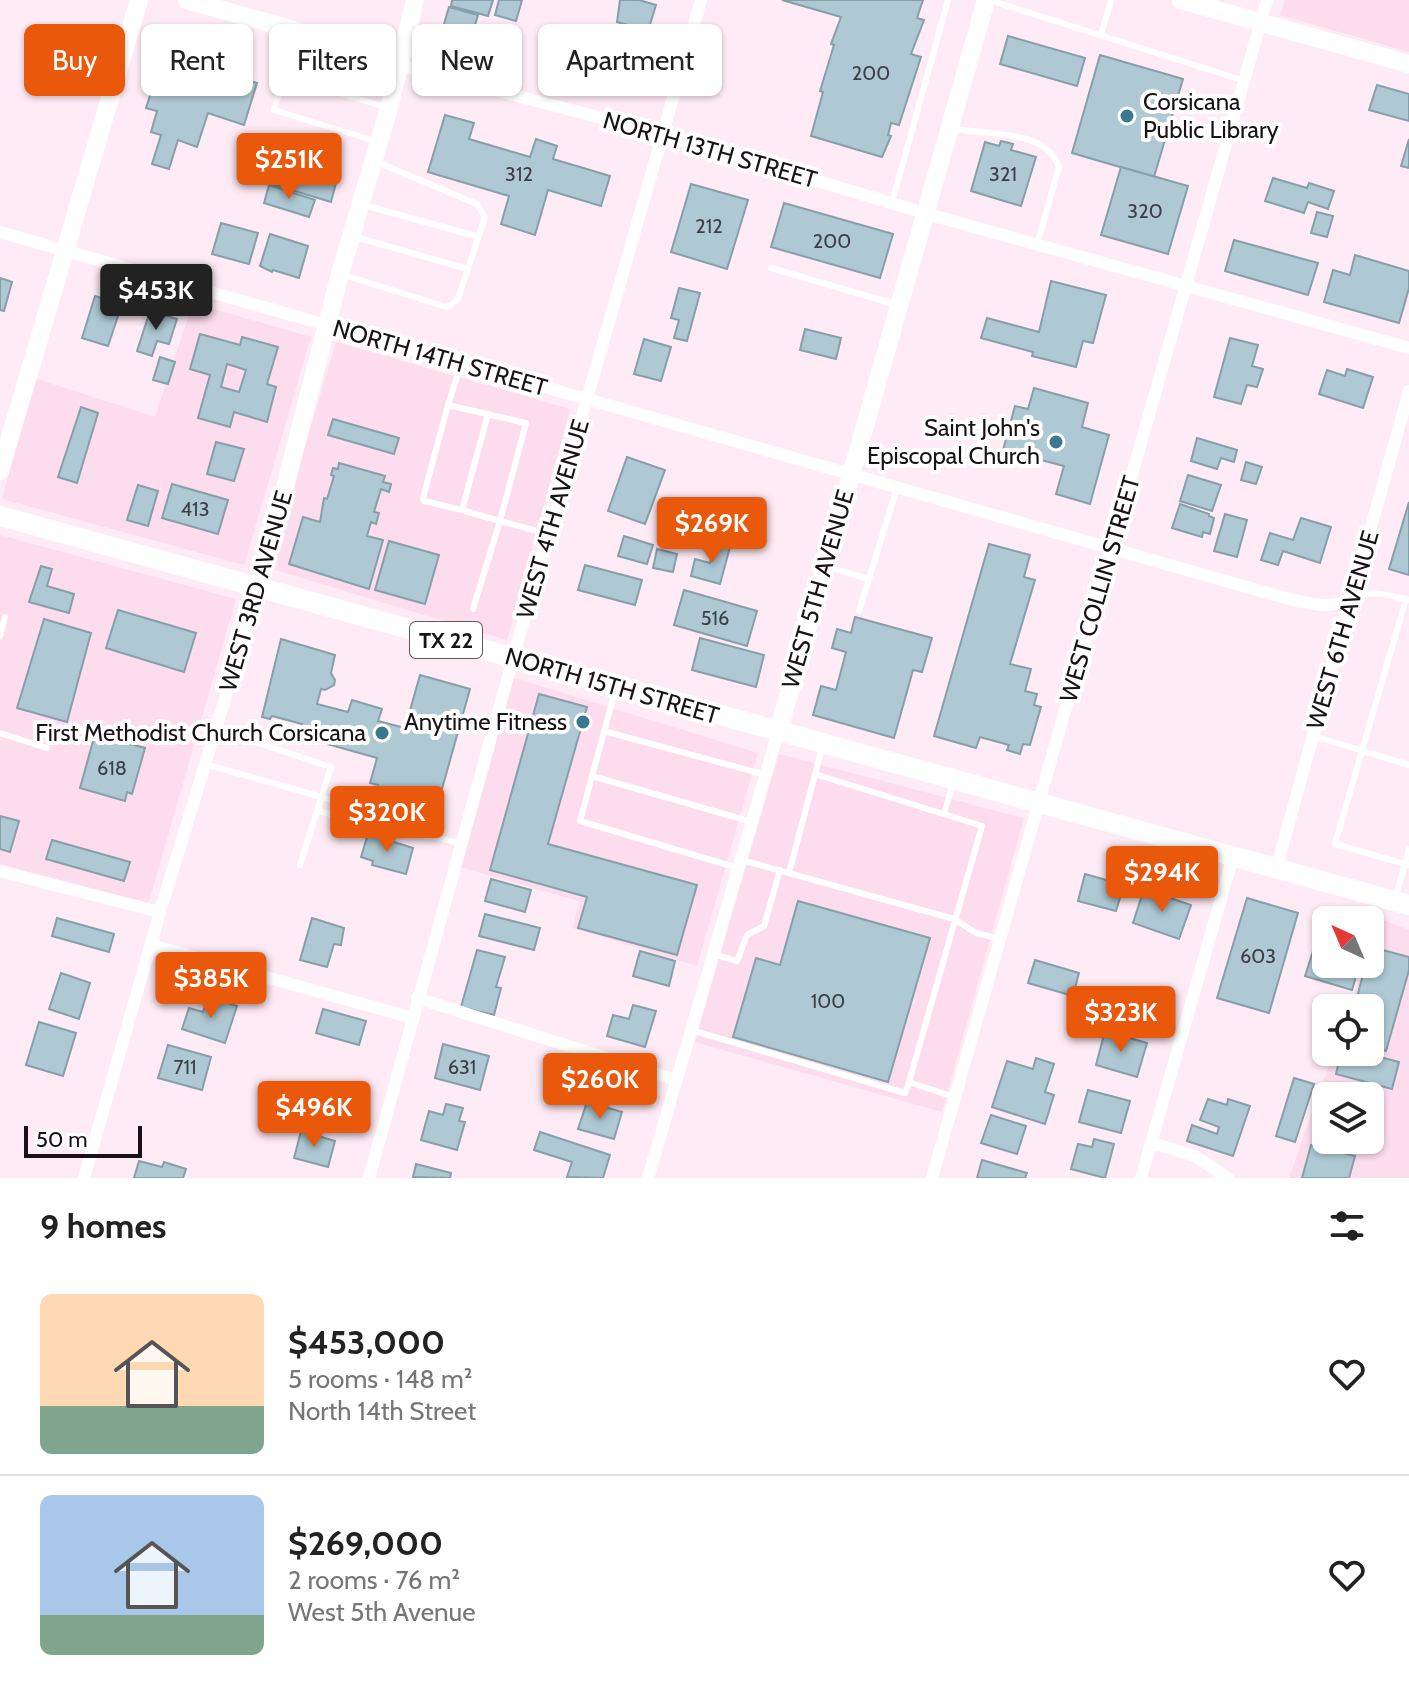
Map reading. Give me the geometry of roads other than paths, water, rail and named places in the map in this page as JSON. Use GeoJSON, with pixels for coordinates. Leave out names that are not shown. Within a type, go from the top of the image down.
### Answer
{"type":"FeatureCollection","features":[{"type":"Feature","properties":{"kind":"main road","name":"NORTH 15TH STREET"},"geometry":{"type":"LineString","coordinates":[[0,516],[1038,804]]}},
{"type":"Feature","properties":{"kind":"main road","name":"TX 22"},"geometry":{"type":"LineString","coordinates":[[1038,804],[1402,903]]}},
{"type":"Feature","properties":{"kind":"street"},"geometry":{"type":"LineString","coordinates":[[0,471],[139,0]]}},
{"type":"Feature","properties":{"kind":"street","name":"NORTH 13TH STREET"},"geometry":{"type":"LineString","coordinates":[[187,0],[272,24]]}},
{"type":"Feature","properties":{"kind":"street","name":"WEST 3RD AVENUE"},"geometry":{"type":"LineString","coordinates":[[84,1178],[160,912],[259,588],[340,274],[389,108],[415,0]]}},
{"type":"Feature","properties":{"kind":"street","name":"WEST 4TH AVENUE"},"geometry":{"type":"LineString","coordinates":[[369,1178],[460,844],[701,0]]}},
{"type":"Feature","properties":{"kind":"street","name":"WEST 5TH AVENUE"},"geometry":{"type":"LineString","coordinates":[[648,1178],[766,775],[924,213],[988,0]]}},
{"type":"Feature","properties":{"kind":"street"},"geometry":{"type":"LineString","coordinates":[[1181,0],[1409,64]]}},
{"type":"Feature","properties":{"kind":"street","name":"WEST COLLIN STREET"},"geometry":{"type":"LineString","coordinates":[[932,1178],[1267,0]]}},
{"type":"Feature","properties":{"kind":"street","name":"NORTH 13TH STREET"},"geometry":{"type":"LineString","coordinates":[[398,65],[663,134],[924,213],[1409,348]]}},
{"type":"Feature","properties":{"kind":"street","name":"NORTH 14TH STREET"},"geometry":{"type":"LineString","coordinates":[[0,232],[1289,599],[1325,607],[1352,598]]}},
{"type":"Feature","properties":{"kind":"street","name":"WEST 6TH AVENUE"},"geometry":{"type":"LineString","coordinates":[[1276,869],[1409,391]]}},
{"type":"Feature","properties":{"kind":"street"},"geometry":{"type":"LineString","coordinates":[[1141,1178],[1233,857]]}},
{"type":"Feature","properties":{"kind":"street"},"geometry":{"type":"LineString","coordinates":[[0,871],[160,912]]}},
{"type":"Feature","properties":{"kind":"street"},"geometry":{"type":"LineString","coordinates":[[151,945],[413,1018]]}},
{"type":"Feature","properties":{"kind":"street"},"geometry":{"type":"LineString","coordinates":[[417,998],[676,1080]]}},
{"type":"Feature","properties":{"kind":"street"},"geometry":{"type":"LineString","coordinates":[[1152,1143],[1195,1156],[1228,1178]]}},
{"type":"Feature","properties":{"kind":"lane"},"geometry":{"type":"LineString","coordinates":[[892,203],[948,0]]}},
{"type":"Feature","properties":{"kind":"lane"},"geometry":{"type":"LineString","coordinates":[[988,0],[1245,81]]}},
{"type":"Feature","properties":{"kind":"lane"},"geometry":{"type":"LineString","coordinates":[[1101,35],[1111,0]]}},
{"type":"Feature","properties":{"kind":"lane"},"geometry":{"type":"LineString","coordinates":[[278,96],[274,110],[376,151],[477,204],[485,217],[458,299],[452,305],[446,307],[340,274]]}},
{"type":"Feature","properties":{"kind":"lane"},"geometry":{"type":"LineString","coordinates":[[350,96],[389,108]]}},
{"type":"Feature","properties":{"kind":"lane"},"geometry":{"type":"LineString","coordinates":[[949,127],[981,134],[1003,132],[1042,146],[1055,156],[1059,167],[1037,244]]}},
{"type":"Feature","properties":{"kind":"lane"},"geometry":{"type":"LineString","coordinates":[[361,204],[479,237]]}},
{"type":"Feature","properties":{"kind":"lane"},"geometry":{"type":"LineString","coordinates":[[351,236],[468,269]]}},
{"type":"Feature","properties":{"kind":"lane"},"geometry":{"type":"LineString","coordinates":[[771,268],[898,305]]}},
{"type":"Feature","properties":{"kind":"lane"},"geometry":{"type":"LineString","coordinates":[[461,364],[424,501],[548,534]]}},
{"type":"Feature","properties":{"kind":"lane"},"geometry":{"type":"LineString","coordinates":[[448,405],[526,423],[473,609]]}},
{"type":"Feature","properties":{"kind":"lane"},"geometry":{"type":"LineString","coordinates":[[462,510],[488,414]]}},
{"type":"Feature","properties":{"kind":"lane"},"geometry":{"type":"LineString","coordinates":[[859,611],[897,488]]}},
{"type":"Feature","properties":{"kind":"lane"},"geometry":{"type":"LineString","coordinates":[[824,566],[869,579]]}},
{"type":"Feature","properties":{"kind":"lane"},"geometry":{"type":"LineString","coordinates":[[1352,598],[1376,592],[1407,600],[1335,844],[1407,865]]}},
{"type":"Feature","properties":{"kind":"lane"},"geometry":{"type":"LineString","coordinates":[[0,636],[5,617]]}},
{"type":"Feature","properties":{"kind":"lane"},"geometry":{"type":"LineString","coordinates":[[616,687],[580,821],[740,864],[780,870],[954,919],[976,933],[1000,939]]}},
{"type":"Feature","properties":{"kind":"lane"},"geometry":{"type":"LineString","coordinates":[[216,729],[331,767],[300,865]]}},
{"type":"Feature","properties":{"kind":"lane"},"geometry":{"type":"LineString","coordinates":[[604,731],[766,775]]}},
{"type":"Feature","properties":{"kind":"lane"},"geometry":{"type":"LineString","coordinates":[[0,733],[47,748]]}},
{"type":"Feature","properties":{"kind":"lane"},"geometry":{"type":"LineString","coordinates":[[1313,736],[1409,765]]}},
{"type":"Feature","properties":{"kind":"lane"},"geometry":{"type":"LineString","coordinates":[[789,873],[823,744]]}},
{"type":"Feature","properties":{"kind":"lane"},"geometry":{"type":"LineString","coordinates":[[205,764],[371,811]]}},
{"type":"Feature","properties":{"kind":"lane"},"geometry":{"type":"LineString","coordinates":[[691,1030],[905,1093],[982,826],[815,774]]}},
{"type":"Feature","properties":{"kind":"lane"},"geometry":{"type":"LineString","coordinates":[[592,776],[752,822]]}},
{"type":"Feature","properties":{"kind":"lane"},"geometry":{"type":"LineString","coordinates":[[944,814],[953,781]]}},
{"type":"Feature","properties":{"kind":"lane"},"geometry":{"type":"LineString","coordinates":[[317,810],[383,832],[437,837]]}},
{"type":"Feature","properties":{"kind":"lane"},"geometry":{"type":"LineString","coordinates":[[393,817],[460,844]]}},
{"type":"Feature","properties":{"kind":"lane"},"geometry":{"type":"LineString","coordinates":[[1402,903],[1409,849]]}},
{"type":"Feature","properties":{"kind":"lane"},"geometry":{"type":"LineString","coordinates":[[713,954],[737,961],[747,935],[764,926],[780,870]]}},
{"type":"Feature","properties":{"kind":"lane"},"geometry":{"type":"LineString","coordinates":[[909,1082],[955,1097]]}},
{"type":"Feature","properties":{"kind":"place","name":"Corsicana Public Library"},"geometry":{"type":"Point","coordinates":[1127,116]}},
{"type":"Feature","properties":{"kind":"place","name":"Saint John's Episcopal Church"},"geometry":{"type":"Point","coordinates":[1056,442]}},
{"type":"Feature","properties":{"kind":"place","name":"Anytime Fitness"},"geometry":{"type":"Point","coordinates":[583,722]}},
{"type":"Feature","properties":{"kind":"place","name":"First Methodist Church Corsicana"},"geometry":{"type":"Point","coordinates":[382,733]}}]}
